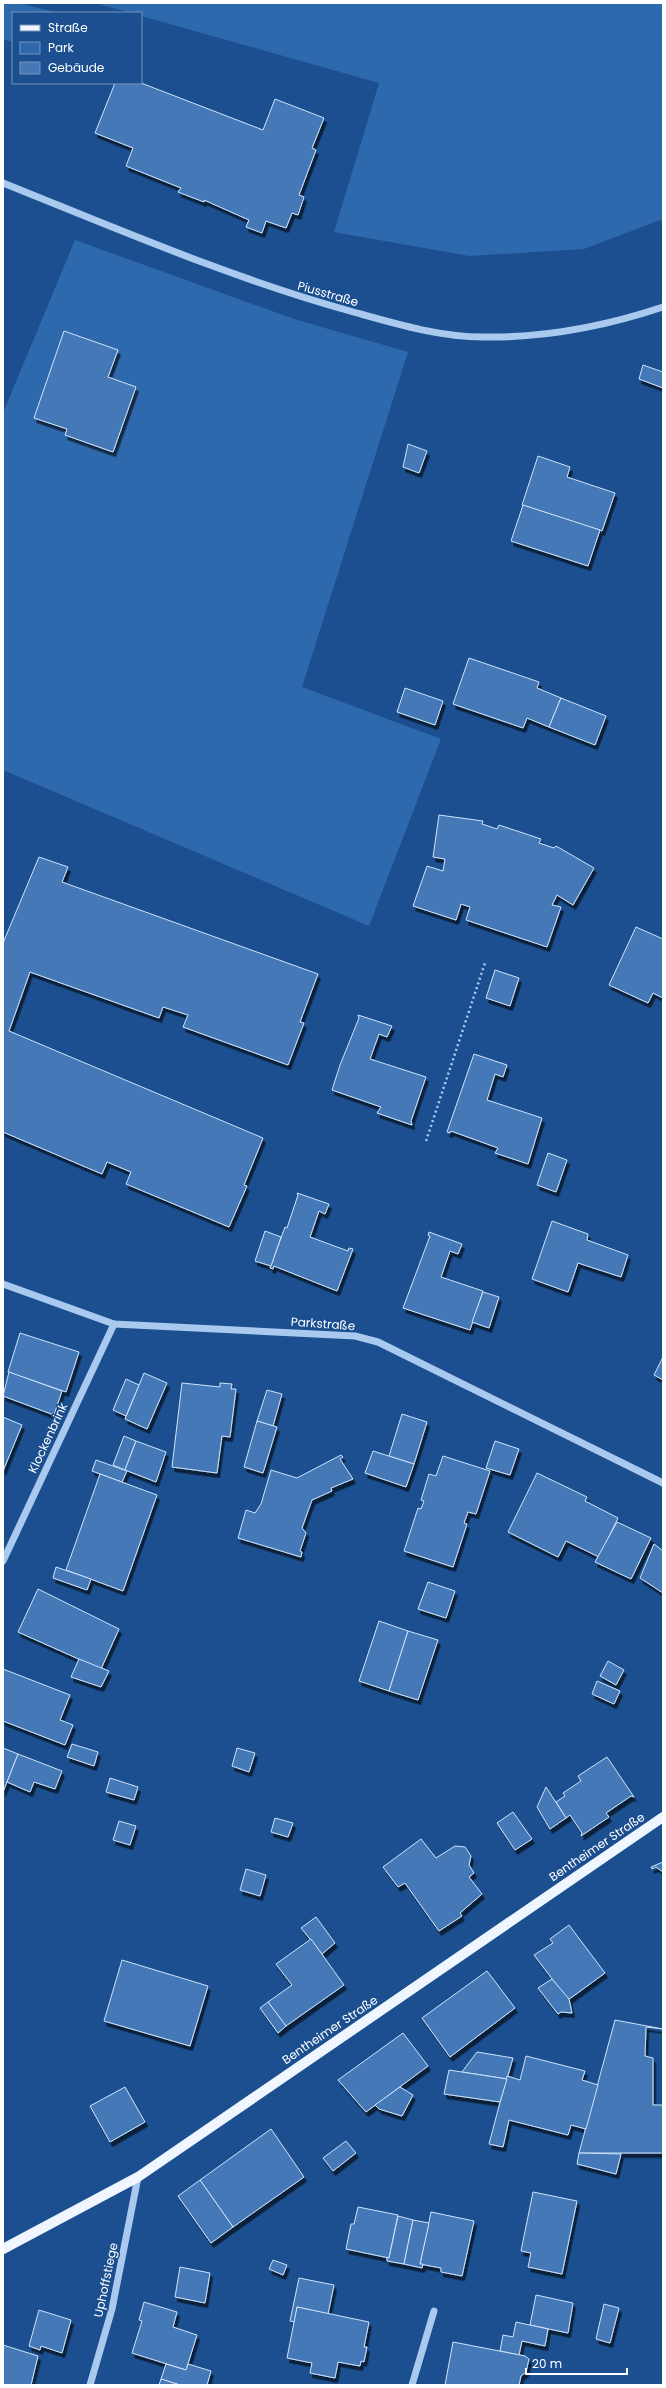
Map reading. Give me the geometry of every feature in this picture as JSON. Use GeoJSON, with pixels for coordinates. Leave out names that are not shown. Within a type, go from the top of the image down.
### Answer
{"type":"FeatureCollection","features":[{"type":"Feature","properties":{"kind":"main road","name":"Bentheimer Straße"},"geometry":{"type":"LineString","coordinates":[[3,2249],[138,2177],[663,1817]]}},
{"type":"Feature","properties":{"kind":"street","name":"Piusstraße"},"geometry":{"type":"LineString","coordinates":[[3,183],[285,293],[410,328],[482,338],[566,331],[630,318],[663,308]]}},
{"type":"Feature","properties":{"kind":"street","name":"Parkstraße"},"geometry":{"type":"LineString","coordinates":[[3,1284],[114,1324],[355,1336],[378,1342],[663,1483]]}},
{"type":"Feature","properties":{"kind":"street","name":"Klockenbrink"},"geometry":{"type":"LineString","coordinates":[[3,1562],[114,1324]]}},
{"type":"Feature","properties":{"kind":"street","name":"Uphoffstiege"},"geometry":{"type":"LineString","coordinates":[[90,2385],[112,2309],[138,2177]]}},
{"type":"Feature","properties":{"kind":"street"},"geometry":{"type":"LineString","coordinates":[[412,2385],[434,2311]]}},
{"type":"Feature","properties":{"kind":"path"},"geometry":{"type":"LineString","coordinates":[[426,1141],[485,963]]}},
{"type":"Feature","properties":{"kind":"green space"},"geometry":{"type":"Polygon","coordinates":[[[3,3],[18,3],[55,12],[12,12],[12,42],[3,39],[3,3]]]}},
{"type":"Feature","properties":{"kind":"green space"},"geometry":{"type":"Polygon","coordinates":[[[95,3],[663,3],[663,219],[584,249],[469,256],[334,232],[379,83],[142,16],[142,12],[127,12],[95,3]]]}},
{"type":"Feature","properties":{"kind":"green space"},"geometry":{"type":"Polygon","coordinates":[[[75,240],[294,319],[408,352],[302,687],[441,739],[369,926],[3,770],[3,413],[75,240]]]}},
{"type":"Feature","properties":{"kind":"building"},"geometry":{"type":"Polygon","coordinates":[[[142,83],[263,130],[275,99],[324,118],[312,148],[316,150],[299,195],[304,197],[298,215],[292,213],[286,228],[266,221],[262,233],[246,227],[249,220],[204,200],[204,202],[178,192],[181,188],[126,166],[133,148],[95,133],[115,84],[142,83]]]}},
{"type":"Feature","properties":{"kind":"building"},"geometry":{"type":"Polygon","coordinates":[[[64,331],[118,350],[108,377],[136,387],[113,452],[65,435],[67,429],[34,418],[64,331]]]}},
{"type":"Feature","properties":{"kind":"building"},"geometry":{"type":"Polygon","coordinates":[[[643,365],[663,372],[663,388],[639,379],[643,365]]]}},
{"type":"Feature","properties":{"kind":"building"},"geometry":{"type":"Polygon","coordinates":[[[408,444],[427,451],[419,473],[403,467],[408,444]]]}},
{"type":"Feature","properties":{"kind":"building"},"geometry":{"type":"Polygon","coordinates":[[[538,456],[570,467],[567,477],[615,493],[602,531],[522,505],[538,456]]]}},
{"type":"Feature","properties":{"kind":"building"},"geometry":{"type":"Polygon","coordinates":[[[523,505],[600,530],[588,566],[511,541],[523,505]]]}},
{"type":"Feature","properties":{"kind":"building"},"geometry":{"type":"Polygon","coordinates":[[[469,658],[539,682],[537,688],[561,698],[549,727],[527,718],[523,728],[453,704],[469,658]]]}},
{"type":"Feature","properties":{"kind":"building"},"geometry":{"type":"Polygon","coordinates":[[[405,688],[443,701],[435,725],[397,712],[405,688]]]}},
{"type":"Feature","properties":{"kind":"building"},"geometry":{"type":"Polygon","coordinates":[[[561,698],[606,716],[595,745],[549,727],[561,698]]]}},
{"type":"Feature","properties":{"kind":"building"},"geometry":{"type":"Polygon","coordinates":[[[439,815],[483,821],[482,824],[497,829],[499,825],[541,839],[539,843],[554,848],[556,846],[594,868],[573,905],[557,895],[552,905],[561,907],[547,947],[466,920],[470,907],[461,904],[456,920],[413,906],[427,866],[443,871],[445,859],[433,857],[439,815]]]}},
{"type":"Feature","properties":{"kind":"building"},"geometry":{"type":"Polygon","coordinates":[[[39,857],[68,867],[62,882],[318,974],[300,1022],[304,1023],[288,1065],[183,1027],[188,1015],[163,1007],[159,1018],[30,972],[9,1031],[263,1138],[244,1185],[247,1186],[229,1227],[126,1184],[131,1172],[107,1162],[102,1174],[3,1132],[3,943],[39,857]]]}},
{"type":"Feature","properties":{"kind":"building"},"geometry":{"type":"Polygon","coordinates":[[[636,927],[663,939],[663,998],[653,993],[648,1003],[609,985],[636,927]]]}},
{"type":"Feature","properties":{"kind":"building"},"geometry":{"type":"Polygon","coordinates":[[[495,970],[519,978],[510,1006],[486,998],[495,970]]]}},
{"type":"Feature","properties":{"kind":"building"},"geometry":{"type":"Polygon","coordinates":[[[358,1015],[392,1026],[387,1037],[379,1034],[370,1059],[426,1077],[411,1121],[412,1125],[377,1113],[381,1107],[332,1090],[340,1065],[359,1018],[358,1015]]]}},
{"type":"Feature","properties":{"kind":"building"},"geometry":{"type":"Polygon","coordinates":[[[474,1054],[507,1065],[503,1077],[495,1074],[487,1100],[542,1118],[528,1164],[495,1153],[498,1148],[451,1131],[450,1133],[447,1132],[474,1054]]]}},
{"type":"Feature","properties":{"kind":"building"},"geometry":{"type":"Polygon","coordinates":[[[548,1153],[567,1160],[556,1192],[537,1185],[548,1153]]]}},
{"type":"Feature","properties":{"kind":"building"},"geometry":{"type":"Polygon","coordinates":[[[297,1193],[329,1204],[325,1214],[319,1211],[310,1237],[348,1251],[349,1248],[353,1249],[337,1291],[274,1266],[273,1269],[270,1268],[285,1227],[287,1228],[298,1195],[297,1193]]]}},
{"type":"Feature","properties":{"kind":"building"},"geometry":{"type":"Polygon","coordinates":[[[552,1221],[588,1234],[587,1240],[628,1255],[621,1277],[578,1263],[568,1292],[532,1279],[552,1221]]]}},
{"type":"Feature","properties":{"kind":"building"},"geometry":{"type":"Polygon","coordinates":[[[265,1231],[281,1237],[271,1266],[255,1261],[265,1231]]]}},
{"type":"Feature","properties":{"kind":"building"},"geometry":{"type":"Polygon","coordinates":[[[429,1232],[462,1244],[458,1254],[450,1251],[441,1277],[483,1291],[470,1330],[403,1308],[430,1236],[428,1235],[429,1232]]]}},
{"type":"Feature","properties":{"kind":"building"},"geometry":{"type":"Polygon","coordinates":[[[483,1292],[499,1297],[489,1328],[472,1322],[483,1292]]]}},
{"type":"Feature","properties":{"kind":"building"},"geometry":{"type":"Polygon","coordinates":[[[20,1333],[79,1352],[66,1392],[8,1372],[20,1333]]]}},
{"type":"Feature","properties":{"kind":"building"},"geometry":{"type":"Polygon","coordinates":[[[663,1357],[663,1380],[654,1375],[663,1357]]]}},
{"type":"Feature","properties":{"kind":"building"},"geometry":{"type":"Polygon","coordinates":[[[9,1372],[62,1391],[54,1415],[3,1396],[9,1372]]]}},
{"type":"Feature","properties":{"kind":"building"},"geometry":{"type":"Polygon","coordinates":[[[144,1373],[167,1383],[147,1429],[125,1419],[144,1373]]]}},
{"type":"Feature","properties":{"kind":"building"},"geometry":{"type":"Polygon","coordinates":[[[126,1379],[139,1385],[126,1416],[113,1410],[126,1379]]]}},
{"type":"Feature","properties":{"kind":"building"},"geometry":{"type":"Polygon","coordinates":[[[182,1383],[220,1387],[220,1383],[232,1384],[231,1389],[236,1389],[230,1437],[222,1436],[217,1473],[172,1467],[182,1383]]]}},
{"type":"Feature","properties":{"kind":"building"},"geometry":{"type":"Polygon","coordinates":[[[267,1390],[282,1394],[273,1426],[257,1421],[267,1390]]]}},
{"type":"Feature","properties":{"kind":"building"},"geometry":{"type":"Polygon","coordinates":[[[402,1414],[427,1422],[414,1464],[389,1456],[402,1414]]]}},
{"type":"Feature","properties":{"kind":"building"},"geometry":{"type":"Polygon","coordinates":[[[3,1417],[22,1425],[3,1471],[3,1417]]]}},
{"type":"Feature","properties":{"kind":"building"},"geometry":{"type":"Polygon","coordinates":[[[257,1421],[277,1427],[263,1473],[244,1467],[257,1421]]]}},
{"type":"Feature","properties":{"kind":"building"},"geometry":{"type":"Polygon","coordinates":[[[124,1436],[136,1441],[125,1470],[113,1465],[124,1436]]]}},
{"type":"Feature","properties":{"kind":"building"},"geometry":{"type":"Polygon","coordinates":[[[136,1441],[166,1452],[156,1482],[125,1470],[136,1441]]]}},
{"type":"Feature","properties":{"kind":"building"},"geometry":{"type":"Polygon","coordinates":[[[495,1441],[519,1449],[510,1475],[486,1468],[495,1441]]]}},
{"type":"Feature","properties":{"kind":"building"},"geometry":{"type":"Polygon","coordinates":[[[373,1451],[414,1464],[406,1487],[365,1473],[373,1451]]]}},
{"type":"Feature","properties":{"kind":"building"},"geometry":{"type":"Polygon","coordinates":[[[341,1455],[343,1457],[340,1459],[353,1479],[331,1488],[332,1491],[312,1500],[302,1528],[306,1533],[300,1551],[302,1552],[301,1557],[238,1538],[246,1510],[255,1513],[261,1504],[271,1470],[297,1478],[341,1455]]]}},
{"type":"Feature","properties":{"kind":"building"},"geometry":{"type":"Polygon","coordinates":[[[443,1456],[490,1471],[476,1514],[468,1512],[464,1523],[467,1524],[453,1567],[404,1551],[418,1508],[421,1509],[424,1501],[421,1500],[429,1474],[436,1476],[443,1456]]]}},
{"type":"Feature","properties":{"kind":"building"},"geometry":{"type":"Polygon","coordinates":[[[96,1460],[127,1471],[122,1482],[92,1471],[96,1460]]]}},
{"type":"Feature","properties":{"kind":"building"},"geometry":{"type":"Polygon","coordinates":[[[537,1473],[587,1497],[585,1501],[618,1518],[599,1557],[566,1541],[558,1557],[508,1532],[537,1473]]]}},
{"type":"Feature","properties":{"kind":"building"},"geometry":{"type":"Polygon","coordinates":[[[100,1474],[157,1495],[123,1591],[66,1570],[100,1474]]]}},
{"type":"Feature","properties":{"kind":"building"},"geometry":{"type":"Polygon","coordinates":[[[617,1522],[651,1538],[631,1579],[595,1562],[617,1522]]]}},
{"type":"Feature","properties":{"kind":"building"},"geometry":{"type":"Polygon","coordinates":[[[654,1544],[663,1551],[663,1593],[640,1578],[654,1544]]]}},
{"type":"Feature","properties":{"kind":"building"},"geometry":{"type":"Polygon","coordinates":[[[56,1567],[91,1579],[87,1590],[53,1578],[56,1567]]]}},
{"type":"Feature","properties":{"kind":"building"},"geometry":{"type":"Polygon","coordinates":[[[428,1582],[455,1591],[446,1618],[418,1609],[428,1582]]]}},
{"type":"Feature","properties":{"kind":"building"},"geometry":{"type":"Polygon","coordinates":[[[38,1589],[119,1629],[101,1669],[18,1632],[38,1589]]]}},
{"type":"Feature","properties":{"kind":"building"},"geometry":{"type":"Polygon","coordinates":[[[379,1621],[408,1631],[389,1691],[359,1681],[379,1621]]]}},
{"type":"Feature","properties":{"kind":"building"},"geometry":{"type":"Polygon","coordinates":[[[408,1631],[438,1640],[418,1700],[389,1691],[408,1631]]]}},
{"type":"Feature","properties":{"kind":"building"},"geometry":{"type":"Polygon","coordinates":[[[79,1659],[109,1671],[101,1687],[71,1677],[79,1659]]]}},
{"type":"Feature","properties":{"kind":"building"},"geometry":{"type":"Polygon","coordinates":[[[608,1661],[624,1670],[616,1685],[600,1676],[608,1661]]]}},
{"type":"Feature","properties":{"kind":"building"},"geometry":{"type":"Polygon","coordinates":[[[3,1669],[70,1695],[60,1720],[73,1725],[65,1745],[3,1721],[3,1669]]]}},
{"type":"Feature","properties":{"kind":"building"},"geometry":{"type":"Polygon","coordinates":[[[597,1681],[620,1691],[614,1704],[592,1694],[597,1681]]]}},
{"type":"Feature","properties":{"kind":"building"},"geometry":{"type":"Polygon","coordinates":[[[72,1744],[98,1752],[94,1766],[67,1757],[72,1744]]]}},
{"type":"Feature","properties":{"kind":"building"},"geometry":{"type":"Polygon","coordinates":[[[3,1748],[18,1754],[3,1792],[3,1748]]]}},
{"type":"Feature","properties":{"kind":"building"},"geometry":{"type":"Polygon","coordinates":[[[237,1748],[255,1753],[249,1772],[232,1766],[237,1748]]]}},
{"type":"Feature","properties":{"kind":"building"},"geometry":{"type":"Polygon","coordinates":[[[18,1754],[62,1771],[55,1789],[34,1782],[30,1792],[7,1782],[18,1754]]]}},
{"type":"Feature","properties":{"kind":"building"},"geometry":{"type":"Polygon","coordinates":[[[607,1757],[634,1797],[631,1796],[606,1813],[609,1817],[581,1836],[582,1833],[570,1815],[566,1818],[556,1802],[565,1796],[563,1793],[581,1781],[578,1776],[607,1757]]]}},
{"type":"Feature","properties":{"kind":"building"},"geometry":{"type":"Polygon","coordinates":[[[110,1778],[138,1787],[134,1800],[106,1792],[110,1778]]]}},
{"type":"Feature","properties":{"kind":"building"},"geometry":{"type":"Polygon","coordinates":[[[546,1787],[566,1818],[550,1829],[537,1807],[546,1787]]]}},
{"type":"Feature","properties":{"kind":"building"},"geometry":{"type":"Polygon","coordinates":[[[513,1812],[532,1839],[515,1850],[497,1823],[513,1812]]]}},
{"type":"Feature","properties":{"kind":"building"},"geometry":{"type":"Polygon","coordinates":[[[275,1818],[293,1823],[288,1837],[271,1832],[275,1818]]]}},
{"type":"Feature","properties":{"kind":"building"},"geometry":{"type":"Polygon","coordinates":[[[119,1821],[136,1826],[130,1845],[113,1840],[119,1821]]]}},
{"type":"Feature","properties":{"kind":"building"},"geometry":{"type":"Polygon","coordinates":[[[421,1839],[436,1858],[455,1846],[465,1847],[471,1856],[469,1865],[474,1873],[469,1877],[482,1894],[460,1913],[462,1916],[439,1931],[405,1883],[398,1887],[383,1867],[421,1839]]]}},
{"type":"Feature","properties":{"kind":"building"},"geometry":{"type":"Polygon","coordinates":[[[663,1862],[663,1872],[656,1867],[652,1869],[651,1867],[663,1862]]]}},
{"type":"Feature","properties":{"kind":"building"},"geometry":{"type":"Polygon","coordinates":[[[246,1869],[266,1875],[260,1896],[240,1890],[246,1869]]]}},
{"type":"Feature","properties":{"kind":"building"},"geometry":{"type":"Polygon","coordinates":[[[316,1917],[335,1943],[322,1954],[301,1928],[316,1917]]]}},
{"type":"Feature","properties":{"kind":"building"},"geometry":{"type":"Polygon","coordinates":[[[569,1925],[605,1973],[568,2000],[534,1955],[553,1943],[550,1939],[569,1925]]]}},
{"type":"Feature","properties":{"kind":"building"},"geometry":{"type":"Polygon","coordinates":[[[311,1939],[344,1985],[286,2026],[268,2002],[292,1985],[276,1964],[311,1939]]]}},
{"type":"Feature","properties":{"kind":"building"},"geometry":{"type":"Polygon","coordinates":[[[122,1960],[208,1986],[190,2046],[104,2021],[122,1960]]]}},
{"type":"Feature","properties":{"kind":"building"},"geometry":{"type":"Polygon","coordinates":[[[487,1971],[515,2008],[450,2057],[422,2018],[487,1971]]]}},
{"type":"Feature","properties":{"kind":"building"},"geometry":{"type":"Polygon","coordinates":[[[552,1979],[569,1999],[572,2013],[561,2012],[558,2014],[538,1988],[552,1979]]]}},
{"type":"Feature","properties":{"kind":"building"},"geometry":{"type":"Polygon","coordinates":[[[268,2002],[286,2026],[278,2033],[260,2008],[268,2002]]]}},
{"type":"Feature","properties":{"kind":"building"},"geometry":{"type":"Polygon","coordinates":[[[615,2020],[663,2029],[646,2027],[645,2056],[653,2058],[653,2105],[663,2105],[663,2153],[579,2153],[615,2020]]]}},
{"type":"Feature","properties":{"kind":"building"},"geometry":{"type":"Polygon","coordinates":[[[403,2033],[428,2066],[366,2112],[338,2080],[403,2033]]]}},
{"type":"Feature","properties":{"kind":"building"},"geometry":{"type":"Polygon","coordinates":[[[477,2052],[513,2058],[507,2079],[462,2072],[477,2052]]]}},
{"type":"Feature","properties":{"kind":"building"},"geometry":{"type":"Polygon","coordinates":[[[526,2056],[585,2071],[582,2080],[598,2085],[586,2129],[571,2125],[568,2135],[509,2120],[503,2147],[489,2144],[507,2076],[520,2080],[526,2056]]]}},
{"type":"Feature","properties":{"kind":"building"},"geometry":{"type":"Polygon","coordinates":[[[449,2070],[507,2079],[500,2102],[444,2094],[449,2070]]]}},
{"type":"Feature","properties":{"kind":"building"},"geometry":{"type":"Polygon","coordinates":[[[125,2087],[145,2122],[110,2142],[90,2106],[125,2087]]]}},
{"type":"Feature","properties":{"kind":"building"},"geometry":{"type":"Polygon","coordinates":[[[400,2087],[413,2095],[402,2116],[379,2109],[375,2105],[400,2087]]]}},
{"type":"Feature","properties":{"kind":"building"},"geometry":{"type":"Polygon","coordinates":[[[271,2129],[304,2177],[233,2227],[200,2180],[271,2129]]]}},
{"type":"Feature","properties":{"kind":"building"},"geometry":{"type":"Polygon","coordinates":[[[346,2141],[356,2153],[333,2171],[323,2158],[346,2141]]]}},
{"type":"Feature","properties":{"kind":"building"},"geometry":{"type":"Polygon","coordinates":[[[579,2153],[621,2154],[616,2174],[577,2164],[579,2153]]]}},
{"type":"Feature","properties":{"kind":"building"},"geometry":{"type":"Polygon","coordinates":[[[200,2180],[233,2227],[211,2243],[178,2196],[200,2180]]]}},
{"type":"Feature","properties":{"kind":"building"},"geometry":{"type":"Polygon","coordinates":[[[533,2192],[577,2201],[562,2274],[528,2267],[531,2253],[521,2251],[533,2192]]]}},
{"type":"Feature","properties":{"kind":"building"},"geometry":{"type":"Polygon","coordinates":[[[358,2207],[398,2215],[389,2258],[346,2249],[351,2224],[354,2224],[358,2207]]]}},
{"type":"Feature","properties":{"kind":"building"},"geometry":{"type":"Polygon","coordinates":[[[431,2212],[474,2221],[462,2276],[441,2272],[441,2268],[420,2264],[431,2212]]]}},
{"type":"Feature","properties":{"kind":"building"},"geometry":{"type":"Polygon","coordinates":[[[398,2216],[413,2220],[404,2264],[387,2261],[387,2257],[389,2258],[398,2216]]]}},
{"type":"Feature","properties":{"kind":"building"},"geometry":{"type":"Polygon","coordinates":[[[413,2220],[429,2223],[420,2264],[423,2264],[422,2268],[404,2264],[413,2220]]]}},
{"type":"Feature","properties":{"kind":"building"},"geometry":{"type":"Polygon","coordinates":[[[273,2260],[287,2265],[283,2275],[269,2269],[273,2260]]]}},
{"type":"Feature","properties":{"kind":"building"},"geometry":{"type":"Polygon","coordinates":[[[180,2267],[210,2273],[205,2303],[175,2297],[180,2267]]]}},
{"type":"Feature","properties":{"kind":"building"},"geometry":{"type":"Polygon","coordinates":[[[299,2278],[334,2285],[328,2314],[297,2307],[295,2322],[290,2321],[299,2278]]]}},
{"type":"Feature","properties":{"kind":"building"},"geometry":{"type":"Polygon","coordinates":[[[536,2295],[573,2303],[568,2333],[530,2325],[536,2295]]]}},
{"type":"Feature","properties":{"kind":"building"},"geometry":{"type":"Polygon","coordinates":[[[144,2302],[177,2312],[173,2327],[197,2335],[186,2370],[132,2353],[142,2321],[139,2320],[144,2302]]]}},
{"type":"Feature","properties":{"kind":"building"},"geometry":{"type":"Polygon","coordinates":[[[604,2304],[619,2308],[610,2343],[596,2339],[604,2304]]]}},
{"type":"Feature","properties":{"kind":"building"},"geometry":{"type":"Polygon","coordinates":[[[297,2307],[369,2322],[364,2347],[367,2347],[364,2362],[361,2361],[360,2366],[338,2362],[335,2378],[310,2373],[312,2363],[287,2358],[297,2307]]]}},
{"type":"Feature","properties":{"kind":"building"},"geometry":{"type":"Polygon","coordinates":[[[39,2310],[71,2320],[62,2353],[41,2346],[40,2350],[29,2346],[39,2310]]]}},
{"type":"Feature","properties":{"kind":"building"},"geometry":{"type":"Polygon","coordinates":[[[516,2322],[548,2329],[545,2346],[522,2341],[519,2355],[500,2351],[503,2335],[513,2337],[516,2322]]]}},
{"type":"Feature","properties":{"kind":"building"},"geometry":{"type":"Polygon","coordinates":[[[453,2342],[525,2356],[529,2359],[526,2372],[521,2376],[519,2385],[445,2385],[453,2342]]]}},
{"type":"Feature","properties":{"kind":"building"},"geometry":{"type":"Polygon","coordinates":[[[3,2345],[38,2356],[31,2385],[3,2385],[3,2345]]]}},
{"type":"Feature","properties":{"kind":"building"},"geometry":{"type":"Polygon","coordinates":[[[166,2364],[186,2370],[188,2364],[211,2371],[207,2385],[180,2385],[161,2379],[166,2364]]]}},
{"type":"Feature","properties":{"kind":"building"},"geometry":{"type":"Polygon","coordinates":[[[161,2379],[180,2385],[159,2385],[161,2379]]]}}]}
